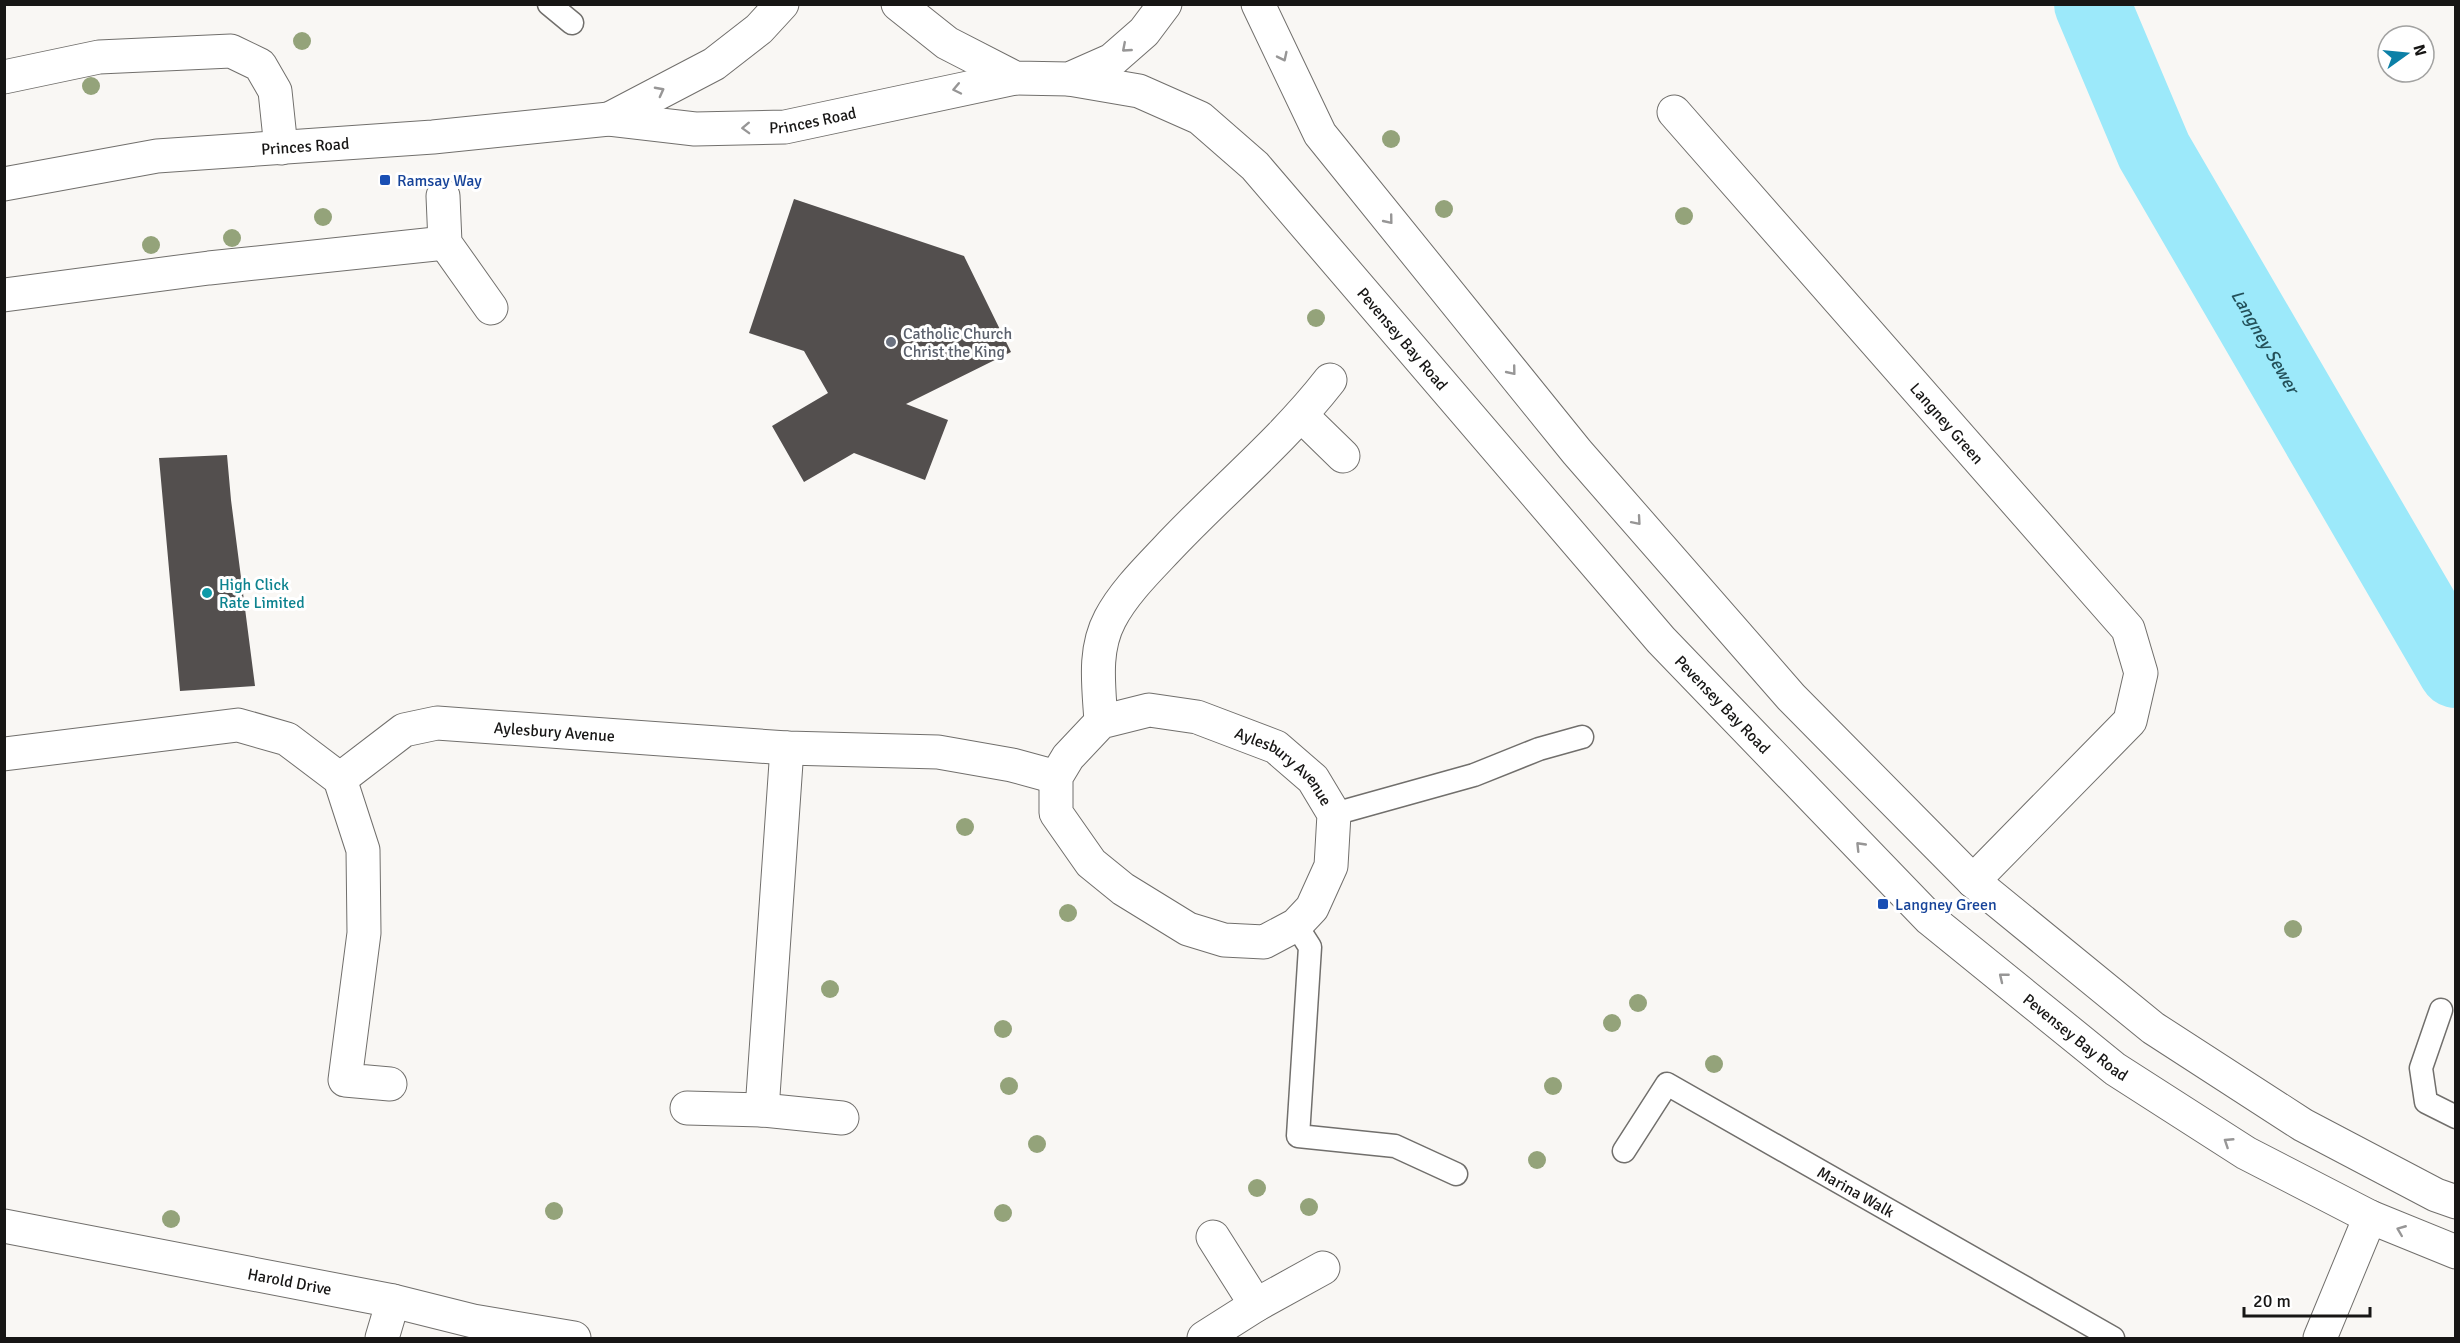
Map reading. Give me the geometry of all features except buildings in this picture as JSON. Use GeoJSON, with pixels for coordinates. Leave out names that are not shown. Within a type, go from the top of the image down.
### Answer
{"type":"FeatureCollection","features":[{"type":"Feature","properties":{"kind":"street","name":"Princes Road"},"geometry":{"type":"LineString","coordinates":[[609,118],[714,64],[759,29],[782,4]]}},
{"type":"Feature","properties":{"kind":"street"},"geometry":{"type":"LineString","coordinates":[[898,4],[946,43],[1015,78]]}},
{"type":"Feature","properties":{"kind":"street"},"geometry":{"type":"LineString","coordinates":[[1069,79],[1112,60],[1144,32],[1165,4]]}},
{"type":"Feature","properties":{"kind":"street"},"geometry":{"type":"LineString","coordinates":[[1258,4],[1320,135],[1576,452],[1791,697],[1973,881],[2153,1028],[2303,1125],[2436,1195],[2456,1202]]}},
{"type":"Feature","properties":{"kind":"street"},"geometry":{"type":"LineString","coordinates":[[4,77],[99,57],[231,51],[260,65],[274,91],[281,148]]}},
{"type":"Feature","properties":{"kind":"street","name":"Princes Road"},"geometry":{"type":"LineString","coordinates":[[4,184],[158,156],[433,137],[609,118],[694,129],[785,127],[1015,78]]}},
{"type":"Feature","properties":{"kind":"street","name":"Pevensey Bay Road"},"geometry":{"type":"LineString","coordinates":[[1015,78],[1069,79],[1139,91],[1200,118],[1255,166],[1661,640],[1930,919],[2115,1069],[2246,1153],[2370,1217],[2456,1252]]}},
{"type":"Feature","properties":{"kind":"street","name":"Langney Green"},"geometry":{"type":"LineString","coordinates":[[1674,112],[2128,629],[2141,673],[2130,721],[1973,881]]}},
{"type":"Feature","properties":{"kind":"street"},"geometry":{"type":"LineString","coordinates":[[443,196],[446,243],[491,308]]}},
{"type":"Feature","properties":{"kind":"street"},"geometry":{"type":"LineString","coordinates":[[4,295],[209,268],[446,243]]}},
{"type":"Feature","properties":{"kind":"street"},"geometry":{"type":"LineString","coordinates":[[1056,777],[1068,758],[1101,722],[1097,661],[1110,619],[1142,575],[1190,524],[1302,416],[1330,381]]}},
{"type":"Feature","properties":{"kind":"street"},"geometry":{"type":"LineString","coordinates":[[1302,416],[1343,456]]}},
{"type":"Feature","properties":{"kind":"street","name":"Aylesbury Avenue"},"geometry":{"type":"LineString","coordinates":[[340,780],[404,730],[437,723],[787,748],[938,752],[1012,765],[1056,777],[1056,813],[1091,863],[1123,890],[1188,929],[1224,940],[1264,942],[1296,925],[1312,908],[1331,866],[1334,813],[1313,779],[1276,747],[1197,717],[1149,710],[1101,722]]}},
{"type":"Feature","properties":{"kind":"street"},"geometry":{"type":"LineString","coordinates":[[4,754],[238,725],[286,739],[340,780],[363,850],[364,933],[345,1080],[390,1084]]}},
{"type":"Feature","properties":{"kind":"street"},"geometry":{"type":"LineString","coordinates":[[762,1110],[787,748]]}},
{"type":"Feature","properties":{"kind":"street"},"geometry":{"type":"LineString","coordinates":[[687,1108],[762,1110],[842,1118]]}},
{"type":"Feature","properties":{"kind":"street"},"geometry":{"type":"LineString","coordinates":[[2320,1338],[2370,1217]]}},
{"type":"Feature","properties":{"kind":"street","name":"Harold Drive"},"geometry":{"type":"LineString","coordinates":[[4,1226],[393,1301],[473,1322],[574,1338]]}},
{"type":"Feature","properties":{"kind":"street"},"geometry":{"type":"LineString","coordinates":[[1213,1237],[1256,1305]]}},
{"type":"Feature","properties":{"kind":"street"},"geometry":{"type":"LineString","coordinates":[[1204,1338],[1256,1305],[1323,1268]]}},
{"type":"Feature","properties":{"kind":"street"},"geometry":{"type":"LineString","coordinates":[[382,1338],[393,1301]]}},
{"type":"Feature","properties":{"kind":"lane"},"geometry":{"type":"LineString","coordinates":[[549,4],[572,23]]}},
{"type":"Feature","properties":{"kind":"lane"},"geometry":{"type":"LineString","coordinates":[[1334,813],[1474,775],[1539,749],[1582,737]]}},
{"type":"Feature","properties":{"kind":"lane"},"geometry":{"type":"LineString","coordinates":[[1296,925],[1310,947],[1298,1136],[1395,1146],[1456,1174]]}},
{"type":"Feature","properties":{"kind":"lane"},"geometry":{"type":"LineString","coordinates":[[2441,1010],[2421,1068],[2426,1102],[2456,1117]]}},
{"type":"Feature","properties":{"kind":"lane","name":"Marina Walk"},"geometry":{"type":"LineString","coordinates":[[1624,1151],[1667,1084],[2113,1338]]}},
{"type":"Feature","properties":{"kind":"waterway","name":"Langney Sewer"},"geometry":{"type":"LineString","coordinates":[[2092,4],[2154,151],[2456,670]]}},
{"type":"Feature","properties":{"kind":"place","name":"Ramsay Way"},"geometry":{"type":"Point","coordinates":[385,180]}},
{"type":"Feature","properties":{"kind":"place","name":"Catholic Church Christ the King"},"geometry":{"type":"Point","coordinates":[891,342]}},
{"type":"Feature","properties":{"kind":"place","name":"High Click Rate Limited"},"geometry":{"type":"Point","coordinates":[207,593]}},
{"type":"Feature","properties":{"kind":"place","name":"Langney Green"},"geometry":{"type":"Point","coordinates":[1883,904]}}]}
